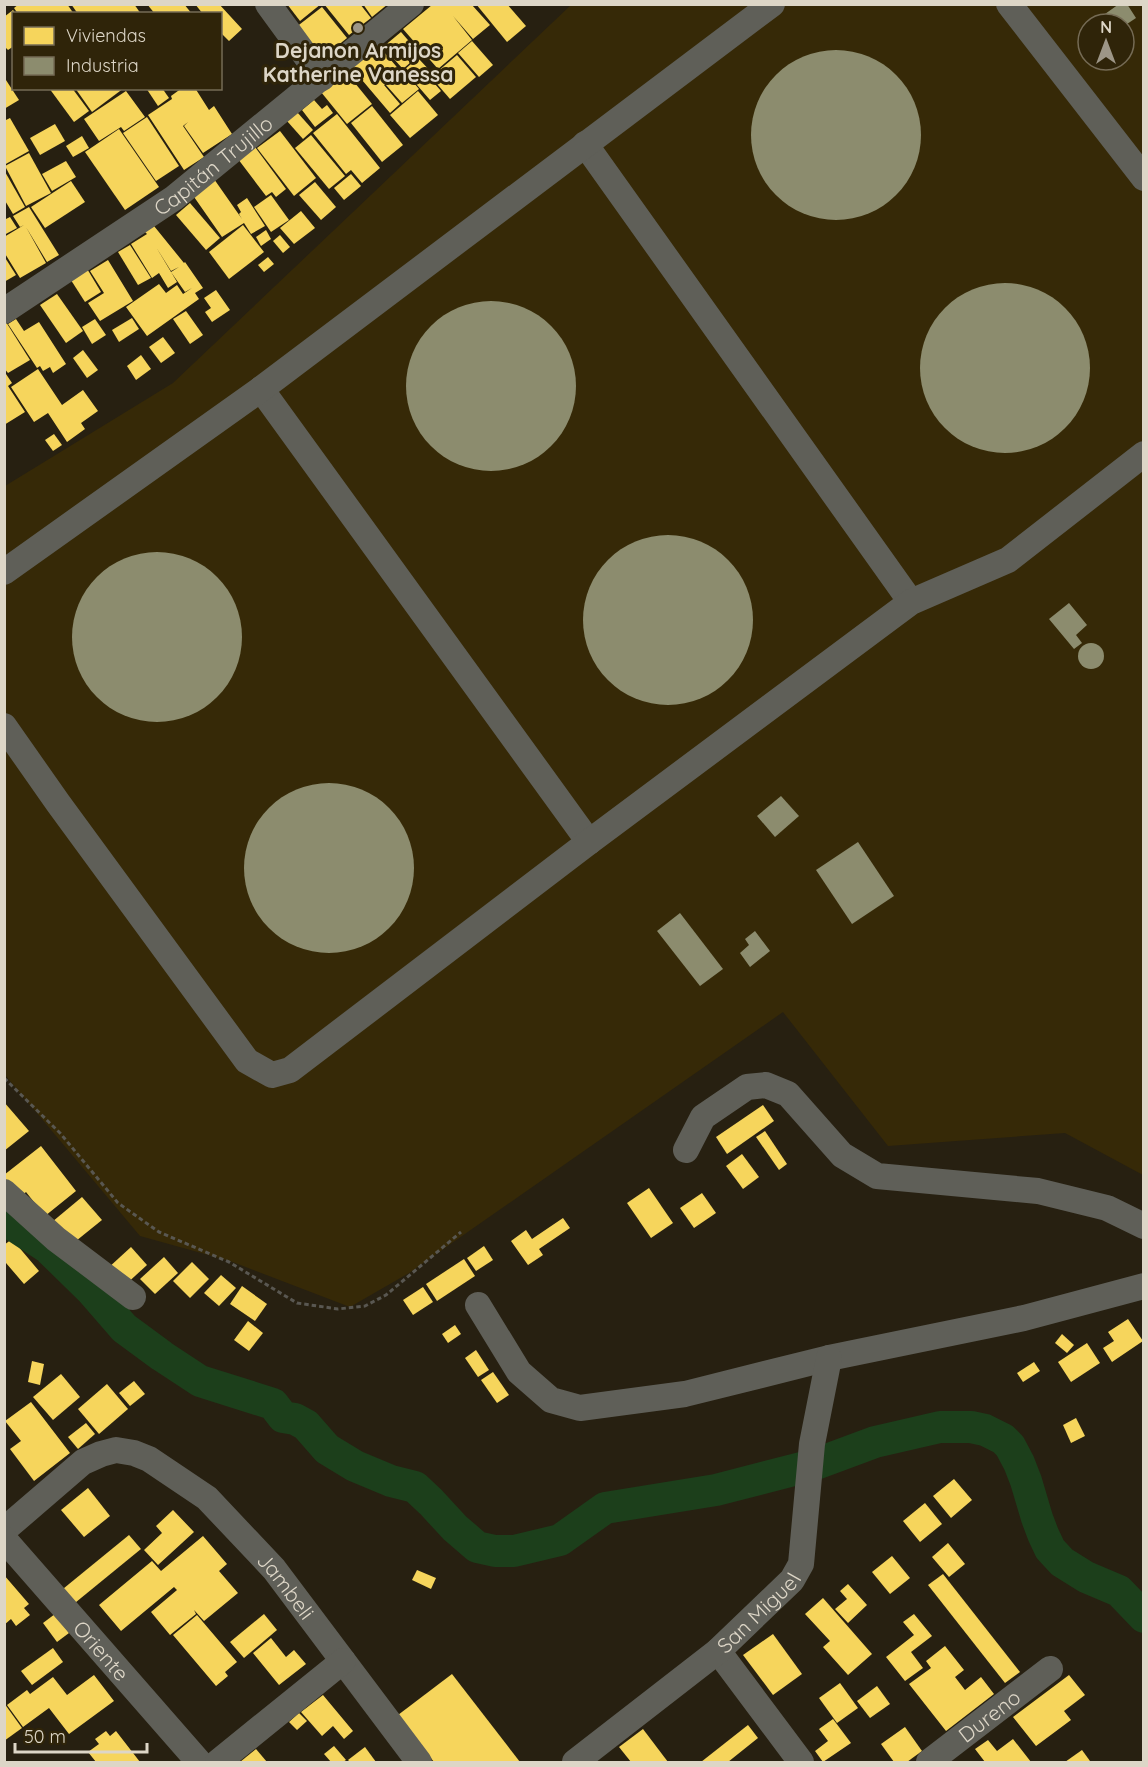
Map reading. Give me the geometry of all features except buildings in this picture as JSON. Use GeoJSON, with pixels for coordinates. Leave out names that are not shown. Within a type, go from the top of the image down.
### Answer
{"type":"FeatureCollection","features":[{"type":"Feature","properties":{"kind":"street"},"geometry":{"type":"LineString","coordinates":[[268,4],[322,78]]}},
{"type":"Feature","properties":{"kind":"street","name":"Capitán Trujillo"},"geometry":{"type":"LineString","coordinates":[[4,311],[174,198],[411,4]]}},
{"type":"Feature","properties":{"kind":"street"},"geometry":{"type":"LineString","coordinates":[[4,572],[261,388],[772,4]]}},
{"type":"Feature","properties":{"kind":"street"},"geometry":{"type":"LineString","coordinates":[[1009,4],[1143,178]]}},
{"type":"Feature","properties":{"kind":"street"},"geometry":{"type":"LineString","coordinates":[[585,144],[911,602]]}},
{"type":"Feature","properties":{"kind":"street"},"geometry":{"type":"LineString","coordinates":[[261,388],[589,842]]}},
{"type":"Feature","properties":{"kind":"street"},"geometry":{"type":"LineString","coordinates":[[4,726],[246,1060],[272,1075],[290,1070],[589,842],[911,602],[1008,560],[1143,454]]}},
{"type":"Feature","properties":{"kind":"street"},"geometry":{"type":"LineString","coordinates":[[686,1150],[703,1117],[747,1087],[766,1085],[788,1094],[842,1155],[878,1176],[1038,1191],[1107,1208],[1143,1226]]}},
{"type":"Feature","properties":{"kind":"street"},"geometry":{"type":"LineString","coordinates":[[4,1192],[56,1239],[133,1298]]}},
{"type":"Feature","properties":{"kind":"street"},"geometry":{"type":"LineString","coordinates":[[478,1305],[519,1372],[551,1400],[580,1408],[685,1394],[829,1358],[1024,1318],[1143,1286]]}},
{"type":"Feature","properties":{"kind":"street","name":"San Miguel"},"geometry":{"type":"LineString","coordinates":[[575,1762],[718,1651],[792,1580],[801,1564],[812,1444],[829,1358]]}},
{"type":"Feature","properties":{"kind":"street","name":"Jambeli"},"geometry":{"type":"LineString","coordinates":[[4,1530],[83,1462],[116,1450],[134,1453],[149,1459],[207,1498],[274,1569],[419,1762]]}},
{"type":"Feature","properties":{"kind":"street","name":"Oriente"},"geometry":{"type":"LineString","coordinates":[[4,1539],[199,1762]]}},
{"type":"Feature","properties":{"kind":"street"},"geometry":{"type":"LineString","coordinates":[[718,1651],[801,1762]]}},
{"type":"Feature","properties":{"kind":"street"},"geometry":{"type":"LineString","coordinates":[[218,1762],[343,1661]]}},
{"type":"Feature","properties":{"kind":"street","name":"Dureno"},"geometry":{"type":"LineString","coordinates":[[928,1762],[1050,1669]]}},
{"type":"Feature","properties":{"kind":"path"},"geometry":{"type":"LineString","coordinates":[[4,1078],[60,1133],[118,1203],[159,1232],[229,1262],[297,1303],[338,1309],[364,1306],[386,1295],[461,1232]]}},
{"type":"Feature","properties":{"kind":"shaded area"},"geometry":{"type":"Polygon","coordinates":[[[571,5],[1143,5],[1143,1175],[1065,1133],[888,1146],[783,1012],[409,1273],[350,1307],[230,1261],[140,1236],[5,1075],[5,486],[173,383],[571,5]]]}},
{"type":"Feature","properties":{"kind":"waterway"},"geometry":{"type":"LineString","coordinates":[[4,1219],[48,1248],[91,1290],[124,1328],[162,1356],[200,1381],[273,1404],[283,1417],[295,1419],[306,1425],[327,1449],[355,1466],[391,1481],[415,1487],[477,1547],[495,1551],[514,1551],[560,1540],[605,1508],[716,1490],[813,1465],[875,1442],[940,1427],[971,1427],[985,1430],[1003,1439],[1010,1446],[1026,1481],[1037,1518],[1050,1549],[1062,1562],[1086,1577],[1119,1591],[1144,1617]]}},
{"type":"Feature","properties":{"kind":"place","name":"Dejanon Armijos Katherine Vanessa"},"geometry":{"type":"Point","coordinates":[358,28]}}]}
